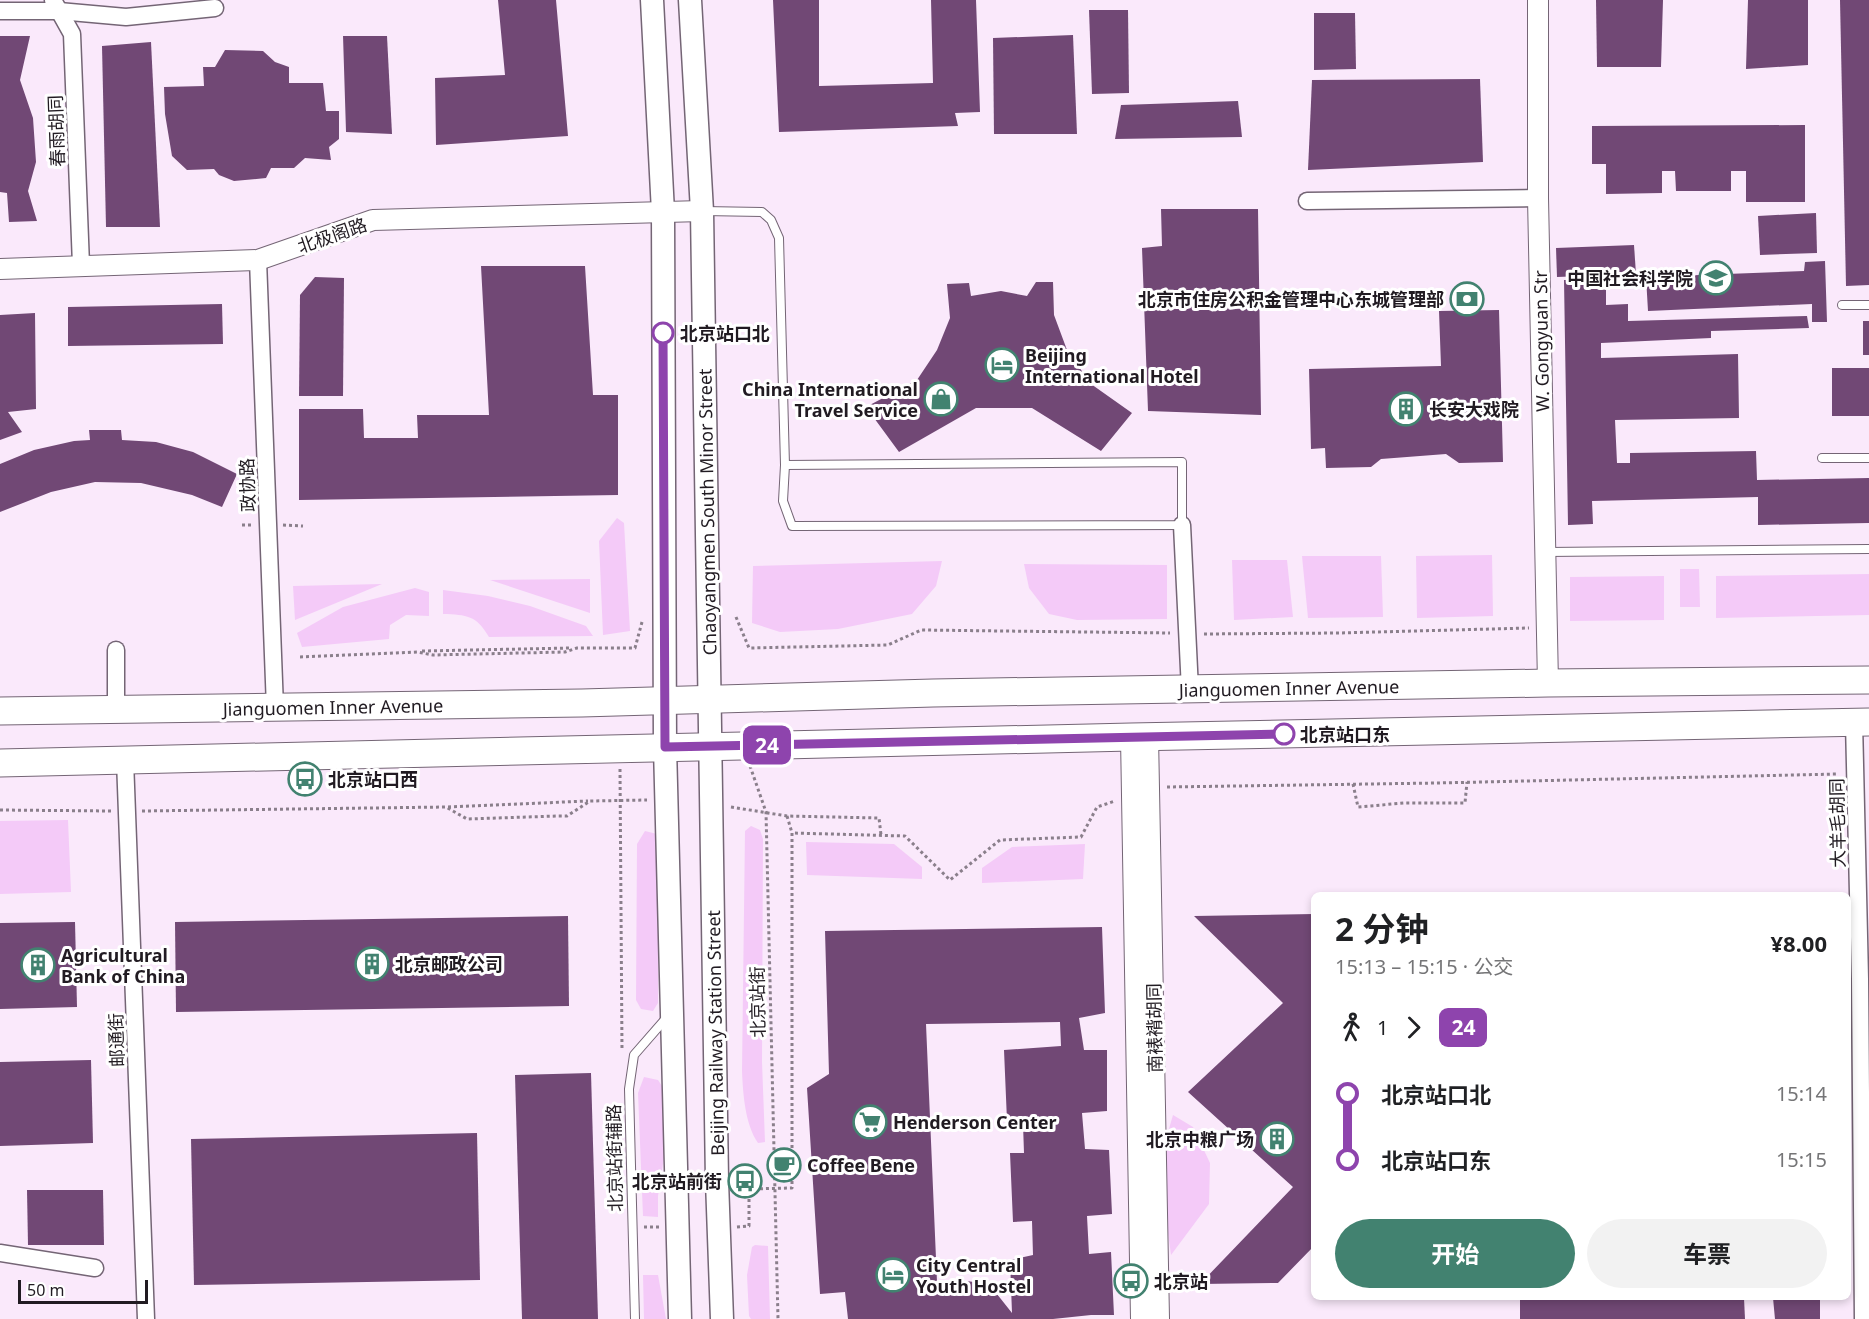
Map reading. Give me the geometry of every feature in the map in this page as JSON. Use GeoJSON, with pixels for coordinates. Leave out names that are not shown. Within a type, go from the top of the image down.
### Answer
{"type":"FeatureCollection","features":[{"type":"Feature","properties":{"kind":"highway","name":"Jianguomen Inner Avenue"},"geometry":{"type":"LineString","coordinates":[[0,711],[275,708],[945,693],[1862,678]]}},
{"type":"Feature","properties":{"kind":"highway"},"geometry":{"type":"LineString","coordinates":[[0,763],[1139,736],[1864,723]]}},
{"type":"Feature","properties":{"kind":"main road"},"geometry":{"type":"LineString","coordinates":[[652,0],[663,212],[665,747],[680,1319]]}},
{"type":"Feature","properties":{"kind":"main road","name":"Chaoyangmen South Minor Street"},"geometry":{"type":"LineString","coordinates":[[690,0],[702,211],[711,746]]}},
{"type":"Feature","properties":{"kind":"main road","name":"Beijing Railway Station Street"},"geometry":{"type":"LineString","coordinates":[[711,746],[717,1181],[722,1319]]}},
{"type":"Feature","properties":{"kind":"street","name":"W. Gongyuan Str"},"geometry":{"type":"LineString","coordinates":[[1538,0],[1538,198],[1548,683]]}},
{"type":"Feature","properties":{"kind":"street"},"geometry":{"type":"LineString","coordinates":[[0,11],[56,6],[126,16],[215,8]]}},
{"type":"Feature","properties":{"kind":"street","name":"春雨胡同"},"geometry":{"type":"LineString","coordinates":[[56,6],[72,34],[81,265]]}},
{"type":"Feature","properties":{"kind":"street"},"geometry":{"type":"LineString","coordinates":[[1307,201],[1538,198]]}},
{"type":"Feature","properties":{"kind":"street","name":"北极阁路"},"geometry":{"type":"LineString","coordinates":[[0,269],[258,260],[373,220],[702,211]]}},
{"type":"Feature","properties":{"kind":"street","name":"政协路"},"geometry":{"type":"LineString","coordinates":[[258,260],[275,708]]}},
{"type":"Feature","properties":{"kind":"street"},"geometry":{"type":"LineString","coordinates":[[1182,525],[1190,690]]}},
{"type":"Feature","properties":{"kind":"street"},"geometry":{"type":"LineString","coordinates":[[116,650],[116,710]]}},
{"type":"Feature","properties":{"kind":"street","name":"大羊毛胡同"},"geometry":{"type":"LineString","coordinates":[[1863,1319],[1866,1249],[1860,979],[1864,723]]}},
{"type":"Feature","properties":{"kind":"street"},"geometry":{"type":"LineString","coordinates":[[1139,736],[1141,1319]]}},
{"type":"Feature","properties":{"kind":"street","name":"南裱褙胡同"},"geometry":{"type":"LineString","coordinates":[[1139,736],[1159,1319]]}},
{"type":"Feature","properties":{"kind":"street","name":"邮通街"},"geometry":{"type":"LineString","coordinates":[[125,760],[146,1319]]}},
{"type":"Feature","properties":{"kind":"street"},"geometry":{"type":"LineString","coordinates":[[0,1253],[95,1268]]}},
{"type":"Feature","properties":{"kind":"lane"},"geometry":{"type":"LineString","coordinates":[[702,211],[762,212],[771,220],[779,238],[785,465],[783,501],[792,526],[1182,525],[1182,462],[785,465]]}},
{"type":"Feature","properties":{"kind":"lane"},"geometry":{"type":"LineString","coordinates":[[1842,305],[1869,305]]}},
{"type":"Feature","properties":{"kind":"lane"},"geometry":{"type":"LineString","coordinates":[[1822,458],[1869,458]]}},
{"type":"Feature","properties":{"kind":"lane"},"geometry":{"type":"LineString","coordinates":[[1545,552],[1869,549]]}},
{"type":"Feature","properties":{"kind":"lane","name":"北京站街辅路"},"geometry":{"type":"LineString","coordinates":[[635,1319],[629,1089],[634,1055],[672,1011]]}},
{"type":"Feature","properties":{"kind":"path"},"geometry":{"type":"LineString","coordinates":[[736,617],[750,648],[888,645],[921,630],[1338,633],[1529,628]]}},
{"type":"Feature","properties":{"kind":"path"},"geometry":{"type":"LineString","coordinates":[[300,657],[417,652],[433,655],[565,652],[577,648],[635,648],[642,622]]}},
{"type":"Feature","properties":{"kind":"path","name":"北京站街"},"geometry":{"type":"LineString","coordinates":[[743,745],[766,812],[778,1319]]}},
{"type":"Feature","properties":{"kind":"path"},"geometry":{"type":"LineString","coordinates":[[620,748],[621,1046],[623,1057]]}},
{"type":"Feature","properties":{"kind":"path"},"geometry":{"type":"LineString","coordinates":[[1353,784],[1358,807],[1404,803],[1465,803],[1467,782]]}},
{"type":"Feature","properties":{"kind":"path"},"geometry":{"type":"LineString","coordinates":[[0,810],[127,812],[446,807],[590,801]]}},
{"type":"Feature","properties":{"kind":"path"},"geometry":{"type":"LineString","coordinates":[[446,807],[466,819],[558,816]]}},
{"type":"Feature","properties":{"kind":"path"},"geometry":{"type":"LineString","coordinates":[[792,833],[787,816],[879,818],[881,836]]}},
{"type":"Feature","properties":{"kind":"shaded area"},"geometry":{"type":"Polygon","coordinates":[[[617,518],[624,523],[630,631],[603,635],[599,541],[617,518]]]}},
{"type":"Feature","properties":{"kind":"shaded area"},"geometry":{"type":"Polygon","coordinates":[[[1492,555],[1493,616],[1417,618],[1416,556],[1492,555]]]}},
{"type":"Feature","properties":{"kind":"shaded area"},"geometry":{"type":"Polygon","coordinates":[[[1302,556],[1381,556],[1383,617],[1308,618],[1302,556]]]}},
{"type":"Feature","properties":{"kind":"shaded area"},"geometry":{"type":"Polygon","coordinates":[[[1232,560],[1287,560],[1293,617],[1234,620],[1232,560]]]}},
{"type":"Feature","properties":{"kind":"shaded area"},"geometry":{"type":"Polygon","coordinates":[[[942,561],[936,586],[912,614],[838,629],[780,632],[752,623],[753,566],[942,561]]]}},
{"type":"Feature","properties":{"kind":"shaded area"},"geometry":{"type":"Polygon","coordinates":[[[1024,564],[1167,565],[1167,619],[1077,620],[1049,614],[1029,588],[1024,564]]]}},
{"type":"Feature","properties":{"kind":"shaded area"},"geometry":{"type":"Polygon","coordinates":[[[1680,569],[1699,569],[1700,607],[1680,607],[1680,569]]]}},
{"type":"Feature","properties":{"kind":"shaded area"},"geometry":{"type":"Polygon","coordinates":[[[1869,574],[1869,615],[1716,618],[1716,576],[1869,574]]]}},
{"type":"Feature","properties":{"kind":"shaded area"},"geometry":{"type":"Polygon","coordinates":[[[1664,576],[1664,620],[1570,621],[1570,577],[1664,576]]]}},
{"type":"Feature","properties":{"kind":"shaded area"},"geometry":{"type":"Polygon","coordinates":[[[590,579],[590,613],[490,580],[590,579]]]}},
{"type":"Feature","properties":{"kind":"shaded area"},"geometry":{"type":"Polygon","coordinates":[[[382,584],[295,620],[293,586],[382,584]]]}},
{"type":"Feature","properties":{"kind":"shaded area"},"geometry":{"type":"Polygon","coordinates":[[[415,588],[429,592],[429,616],[406,615],[390,625],[389,639],[302,647],[297,633],[343,607],[415,588]]]}},
{"type":"Feature","properties":{"kind":"shaded area"},"geometry":{"type":"Polygon","coordinates":[[[443,590],[488,596],[530,606],[586,626],[593,636],[489,637],[475,620],[443,614],[443,590]]]}},
{"type":"Feature","properties":{"kind":"shaded area"},"geometry":{"type":"Polygon","coordinates":[[[68,820],[71,892],[0,894],[0,821],[68,820]]]}},
{"type":"Feature","properties":{"kind":"shaded area"},"geometry":{"type":"Polygon","coordinates":[[[751,826],[760,830],[763,839],[762,1062],[765,1142],[758,1143],[747,1118],[742,1071],[745,831],[751,826]]]}},
{"type":"Feature","properties":{"kind":"shaded area"},"geometry":{"type":"Polygon","coordinates":[[[645,831],[657,834],[659,846],[658,1003],[653,1011],[641,1009],[636,1000],[637,844],[645,831]]]}},
{"type":"Feature","properties":{"kind":"shaded area"},"geometry":{"type":"Polygon","coordinates":[[[806,842],[894,844],[922,867],[922,879],[807,875],[806,842]]]}},
{"type":"Feature","properties":{"kind":"shaded area"},"geometry":{"type":"Polygon","coordinates":[[[1085,844],[1083,879],[982,883],[982,868],[1012,847],[1085,844]]]}},
{"type":"Feature","properties":{"kind":"shaded area"},"geometry":{"type":"Polygon","coordinates":[[[644,1077],[658,1080],[664,1089],[665,1151],[658,1196],[658,1217],[643,1216],[638,1093],[644,1077]]]}},
{"type":"Feature","properties":{"kind":"shaded area"},"geometry":{"type":"Polygon","coordinates":[[[1173,1115],[1193,1127],[1210,1163],[1209,1204],[1171,1255],[1162,1189],[1166,1139],[1173,1115]]]}},
{"type":"Feature","properties":{"kind":"shaded area"},"geometry":{"type":"Polygon","coordinates":[[[755,1245],[768,1246],[770,1319],[751,1319],[749,1316],[747,1275],[752,1247],[755,1245]]]}},
{"type":"Feature","properties":{"kind":"shaded area"},"geometry":{"type":"Polygon","coordinates":[[[643,1275],[658,1275],[666,1319],[644,1319],[643,1275]]]}},
{"type":"Feature","properties":{"kind":"building"},"geometry":{"type":"Polygon","coordinates":[[[498,0],[556,0],[568,136],[436,145],[435,78],[505,75],[498,0]]]}},
{"type":"Feature","properties":{"kind":"building"},"geometry":{"type":"Polygon","coordinates":[[[773,0],[819,0],[819,86],[933,83],[931,0],[976,0],[980,112],[955,113],[958,126],[779,132],[773,0]]]}},
{"type":"Feature","properties":{"kind":"building"},"geometry":{"type":"Polygon","coordinates":[[[1596,0],[1663,0],[1661,67],[1597,67],[1596,0]]]}},
{"type":"Feature","properties":{"kind":"building"},"geometry":{"type":"Polygon","coordinates":[[[1748,0],[1808,0],[1808,65],[1746,69],[1748,0]]]}},
{"type":"Feature","properties":{"kind":"building"},"geometry":{"type":"Polygon","coordinates":[[[1840,0],[1869,0],[1869,285],[1846,286],[1840,0]]]}},
{"type":"Feature","properties":{"kind":"building"},"geometry":{"type":"Polygon","coordinates":[[[1089,10],[1128,10],[1129,93],[1092,94],[1089,10]]]}},
{"type":"Feature","properties":{"kind":"building"},"geometry":{"type":"Polygon","coordinates":[[[1314,13],[1355,13],[1356,69],[1314,70],[1314,13]]]}},
{"type":"Feature","properties":{"kind":"building"},"geometry":{"type":"Polygon","coordinates":[[[1073,35],[1077,134],[994,134],[993,38],[1073,35]]]}},
{"type":"Feature","properties":{"kind":"building"},"geometry":{"type":"Polygon","coordinates":[[[0,36],[30,36],[20,80],[33,118],[36,162],[28,191],[37,221],[9,222],[7,193],[0,192],[0,36]]]}},
{"type":"Feature","properties":{"kind":"building"},"geometry":{"type":"Polygon","coordinates":[[[343,36],[387,36],[392,134],[346,132],[343,36]]]}},
{"type":"Feature","properties":{"kind":"building"},"geometry":{"type":"Polygon","coordinates":[[[151,42],[160,227],[106,227],[102,46],[151,42]]]}},
{"type":"Feature","properties":{"kind":"building"},"geometry":{"type":"Polygon","coordinates":[[[225,50],[263,51],[275,62],[289,67],[289,83],[323,83],[326,111],[339,111],[339,139],[329,147],[331,160],[305,158],[294,168],[271,168],[266,178],[234,181],[219,175],[214,169],[187,170],[172,156],[165,114],[164,87],[204,86],[203,67],[215,67],[225,50]]]}},
{"type":"Feature","properties":{"kind":"building"},"geometry":{"type":"Polygon","coordinates":[[[1480,79],[1483,162],[1308,170],[1312,80],[1480,79]]]}},
{"type":"Feature","properties":{"kind":"building"},"geometry":{"type":"Polygon","coordinates":[[[1238,101],[1242,137],[1115,139],[1121,105],[1238,101]]]}},
{"type":"Feature","properties":{"kind":"building"},"geometry":{"type":"Polygon","coordinates":[[[1805,125],[1805,202],[1746,202],[1746,171],[1731,171],[1731,191],[1676,191],[1675,171],[1662,171],[1662,193],[1606,194],[1606,164],[1592,164],[1592,126],[1805,125]]]}},
{"type":"Feature","properties":{"kind":"building"},"geometry":{"type":"Polygon","coordinates":[[[1161,209],[1258,209],[1261,415],[1148,411],[1142,248],[1162,246],[1161,209]]]}},
{"type":"Feature","properties":{"kind":"building"},"geometry":{"type":"Polygon","coordinates":[[[1816,213],[1817,253],[1760,255],[1758,216],[1816,213]]]}},
{"type":"Feature","properties":{"kind":"building"},"geometry":{"type":"Polygon","coordinates":[[[1634,245],[1636,274],[1557,277],[1556,248],[1634,245]]]}},
{"type":"Feature","properties":{"kind":"building"},"geometry":{"type":"Polygon","coordinates":[[[1825,261],[1827,322],[1812,322],[1812,304],[1648,311],[1646,277],[1804,271],[1805,262],[1825,261]]]}},
{"type":"Feature","properties":{"kind":"building"},"geometry":{"type":"Polygon","coordinates":[[[481,266],[585,266],[593,395],[618,395],[618,495],[299,500],[299,409],[363,409],[364,438],[418,438],[417,415],[489,415],[481,266]]]}},
{"type":"Feature","properties":{"kind":"building"},"geometry":{"type":"Polygon","coordinates":[[[315,277],[344,278],[343,396],[299,396],[300,295],[315,277]]]}},
{"type":"Feature","properties":{"kind":"building"},"geometry":{"type":"Polygon","coordinates":[[[1564,280],[1606,280],[1606,305],[1628,304],[1628,321],[1807,316],[1809,328],[1711,331],[1711,338],[1601,343],[1601,358],[1738,354],[1739,418],[1615,420],[1617,463],[1630,463],[1630,453],[1756,451],[1757,480],[1869,478],[1869,523],[1758,525],[1758,497],[1592,501],[1593,524],[1568,525],[1564,280]]]}},
{"type":"Feature","properties":{"kind":"building","name":"Beijing International Hotel"},"geometry":{"type":"Polygon","coordinates":[[[1036,282],[1053,282],[1054,315],[1067,350],[1091,384],[1132,413],[1101,451],[1032,408],[976,408],[899,452],[866,407],[917,380],[937,350],[950,318],[947,284],[969,283],[971,296],[1001,291],[1027,296],[1036,282]]]}},
{"type":"Feature","properties":{"kind":"building"},"geometry":{"type":"Polygon","coordinates":[[[222,304],[223,344],[68,346],[68,307],[222,304]]]}},
{"type":"Feature","properties":{"kind":"building","name":"长安大戏院"},"geometry":{"type":"Polygon","coordinates":[[[1499,310],[1503,462],[1459,463],[1446,454],[1381,459],[1371,467],[1326,468],[1325,448],[1311,449],[1309,369],[1441,366],[1439,311],[1499,310]]]}},
{"type":"Feature","properties":{"kind":"building"},"geometry":{"type":"Polygon","coordinates":[[[35,313],[36,409],[8,412],[22,432],[0,440],[0,315],[35,313]]]}},
{"type":"Feature","properties":{"kind":"building"},"geometry":{"type":"Polygon","coordinates":[[[1863,321],[1869,321],[1869,355],[1863,355],[1863,321]]]}},
{"type":"Feature","properties":{"kind":"building"},"geometry":{"type":"Polygon","coordinates":[[[1832,368],[1869,368],[1869,416],[1832,416],[1832,368]]]}},
{"type":"Feature","properties":{"kind":"building"},"geometry":{"type":"Polygon","coordinates":[[[89,430],[121,430],[122,440],[156,442],[193,452],[237,474],[222,507],[192,495],[141,483],[95,482],[51,492],[0,512],[0,464],[34,450],[74,441],[90,440],[89,430]]]}},
{"type":"Feature","properties":{"kind":"building","name":"北京中粮广场"},"geometry":{"type":"Polygon","coordinates":[[[1311,914],[1311,1249],[1278,1283],[1200,1284],[1293,1187],[1188,1092],[1283,1003],[1194,916],[1311,914]]]}},
{"type":"Feature","properties":{"kind":"building","name":"北京邮政公司"},"geometry":{"type":"Polygon","coordinates":[[[568,916],[569,1006],[176,1012],[175,922],[568,916]]]}},
{"type":"Feature","properties":{"kind":"building","name":"Agricultural Bank of China"},"geometry":{"type":"Polygon","coordinates":[[[75,922],[77,1007],[0,1009],[0,923],[75,922]]]}},
{"type":"Feature","properties":{"kind":"building","name":"Henderson Center"},"geometry":{"type":"Polygon","coordinates":[[[1102,927],[1105,1013],[1079,1018],[1084,1050],[1107,1050],[1107,1111],[1082,1113],[1085,1149],[1109,1150],[1112,1214],[1087,1216],[1089,1254],[1111,1252],[1114,1315],[1053,1319],[848,1319],[845,1292],[820,1294],[807,1088],[829,1074],[825,931],[1102,927]],[[1060,1022],[926,1024],[937,1282],[959,1280],[989,1284],[1012,1313],[1010,1260],[1033,1255],[1032,1221],[1013,1222],[1010,1153],[1024,1153],[1023,1124],[1007,1121],[1004,1050],[1061,1046],[1060,1022]]]}},
{"type":"Feature","properties":{"kind":"building"},"geometry":{"type":"Polygon","coordinates":[[[91,1060],[93,1143],[0,1146],[0,1062],[91,1060]]]}},
{"type":"Feature","properties":{"kind":"building"},"geometry":{"type":"Polygon","coordinates":[[[591,1073],[598,1319],[522,1319],[515,1075],[591,1073]]]}},
{"type":"Feature","properties":{"kind":"building"},"geometry":{"type":"Polygon","coordinates":[[[477,1133],[480,1280],[194,1285],[191,1139],[477,1133]]]}},
{"type":"Feature","properties":{"kind":"building"},"geometry":{"type":"Polygon","coordinates":[[[27,1190],[103,1190],[104,1245],[28,1245],[27,1190]]]}},
{"type":"Feature","properties":{"kind":"building"},"geometry":{"type":"Polygon","coordinates":[[[1520,1300],[1744,1300],[1745,1319],[1520,1319],[1520,1300]]]}},
{"type":"Feature","properties":{"kind":"building"},"geometry":{"type":"Polygon","coordinates":[[[1773,1300],[1820,1300],[1820,1319],[1775,1319],[1773,1300]]]}},
{"type":"Feature","properties":{"kind":"bus line","name":"24"},"geometry":{"type":"LineString","coordinates":[[663,333],[665,747],[1284,734]]}},
{"type":"Feature","properties":{"kind":"place","name":"中国社会科学院"},"geometry":{"type":"Point","coordinates":[1716,278]}},
{"type":"Feature","properties":{"kind":"place","name":"北京市住房公积金管理中心东城管理部"},"geometry":{"type":"Point","coordinates":[1467,299]}},
{"type":"Feature","properties":{"kind":"place","name":"北京站口北"},"geometry":{"type":"Point","coordinates":[663,333]}},
{"type":"Feature","properties":{"kind":"place","name":"Beijing International Hotel"},"geometry":{"type":"Point","coordinates":[1002,365]}},
{"type":"Feature","properties":{"kind":"place","name":"China International Travel Service"},"geometry":{"type":"Point","coordinates":[941,399]}},
{"type":"Feature","properties":{"kind":"place","name":"长安大戏院"},"geometry":{"type":"Point","coordinates":[1406,409]}},
{"type":"Feature","properties":{"kind":"place","name":"北京站口东"},"geometry":{"type":"Point","coordinates":[1284,734]}},
{"type":"Feature","properties":{"kind":"place","name":"北京站口西"},"geometry":{"type":"Point","coordinates":[305,779]}},
{"type":"Feature","properties":{"kind":"place","name":"北京邮政公司"},"geometry":{"type":"Point","coordinates":[372,964]}},
{"type":"Feature","properties":{"kind":"place","name":"Agricultural Bank of China"},"geometry":{"type":"Point","coordinates":[38,965]}},
{"type":"Feature","properties":{"kind":"place","name":"Henderson Center"},"geometry":{"type":"Point","coordinates":[870,1122]}},
{"type":"Feature","properties":{"kind":"place","name":"北京中粮广场"},"geometry":{"type":"Point","coordinates":[1277,1139]}},
{"type":"Feature","properties":{"kind":"place","name":"Coffee Bene"},"geometry":{"type":"Point","coordinates":[784,1165]}},
{"type":"Feature","properties":{"kind":"place","name":"北京站前街"},"geometry":{"type":"Point","coordinates":[745,1181]}},
{"type":"Feature","properties":{"kind":"place","name":"City Central Youth Hostel"},"geometry":{"type":"Point","coordinates":[893,1275]}},
{"type":"Feature","properties":{"kind":"place","name":"北京站"},"geometry":{"type":"Point","coordinates":[1131,1281]}}]}
